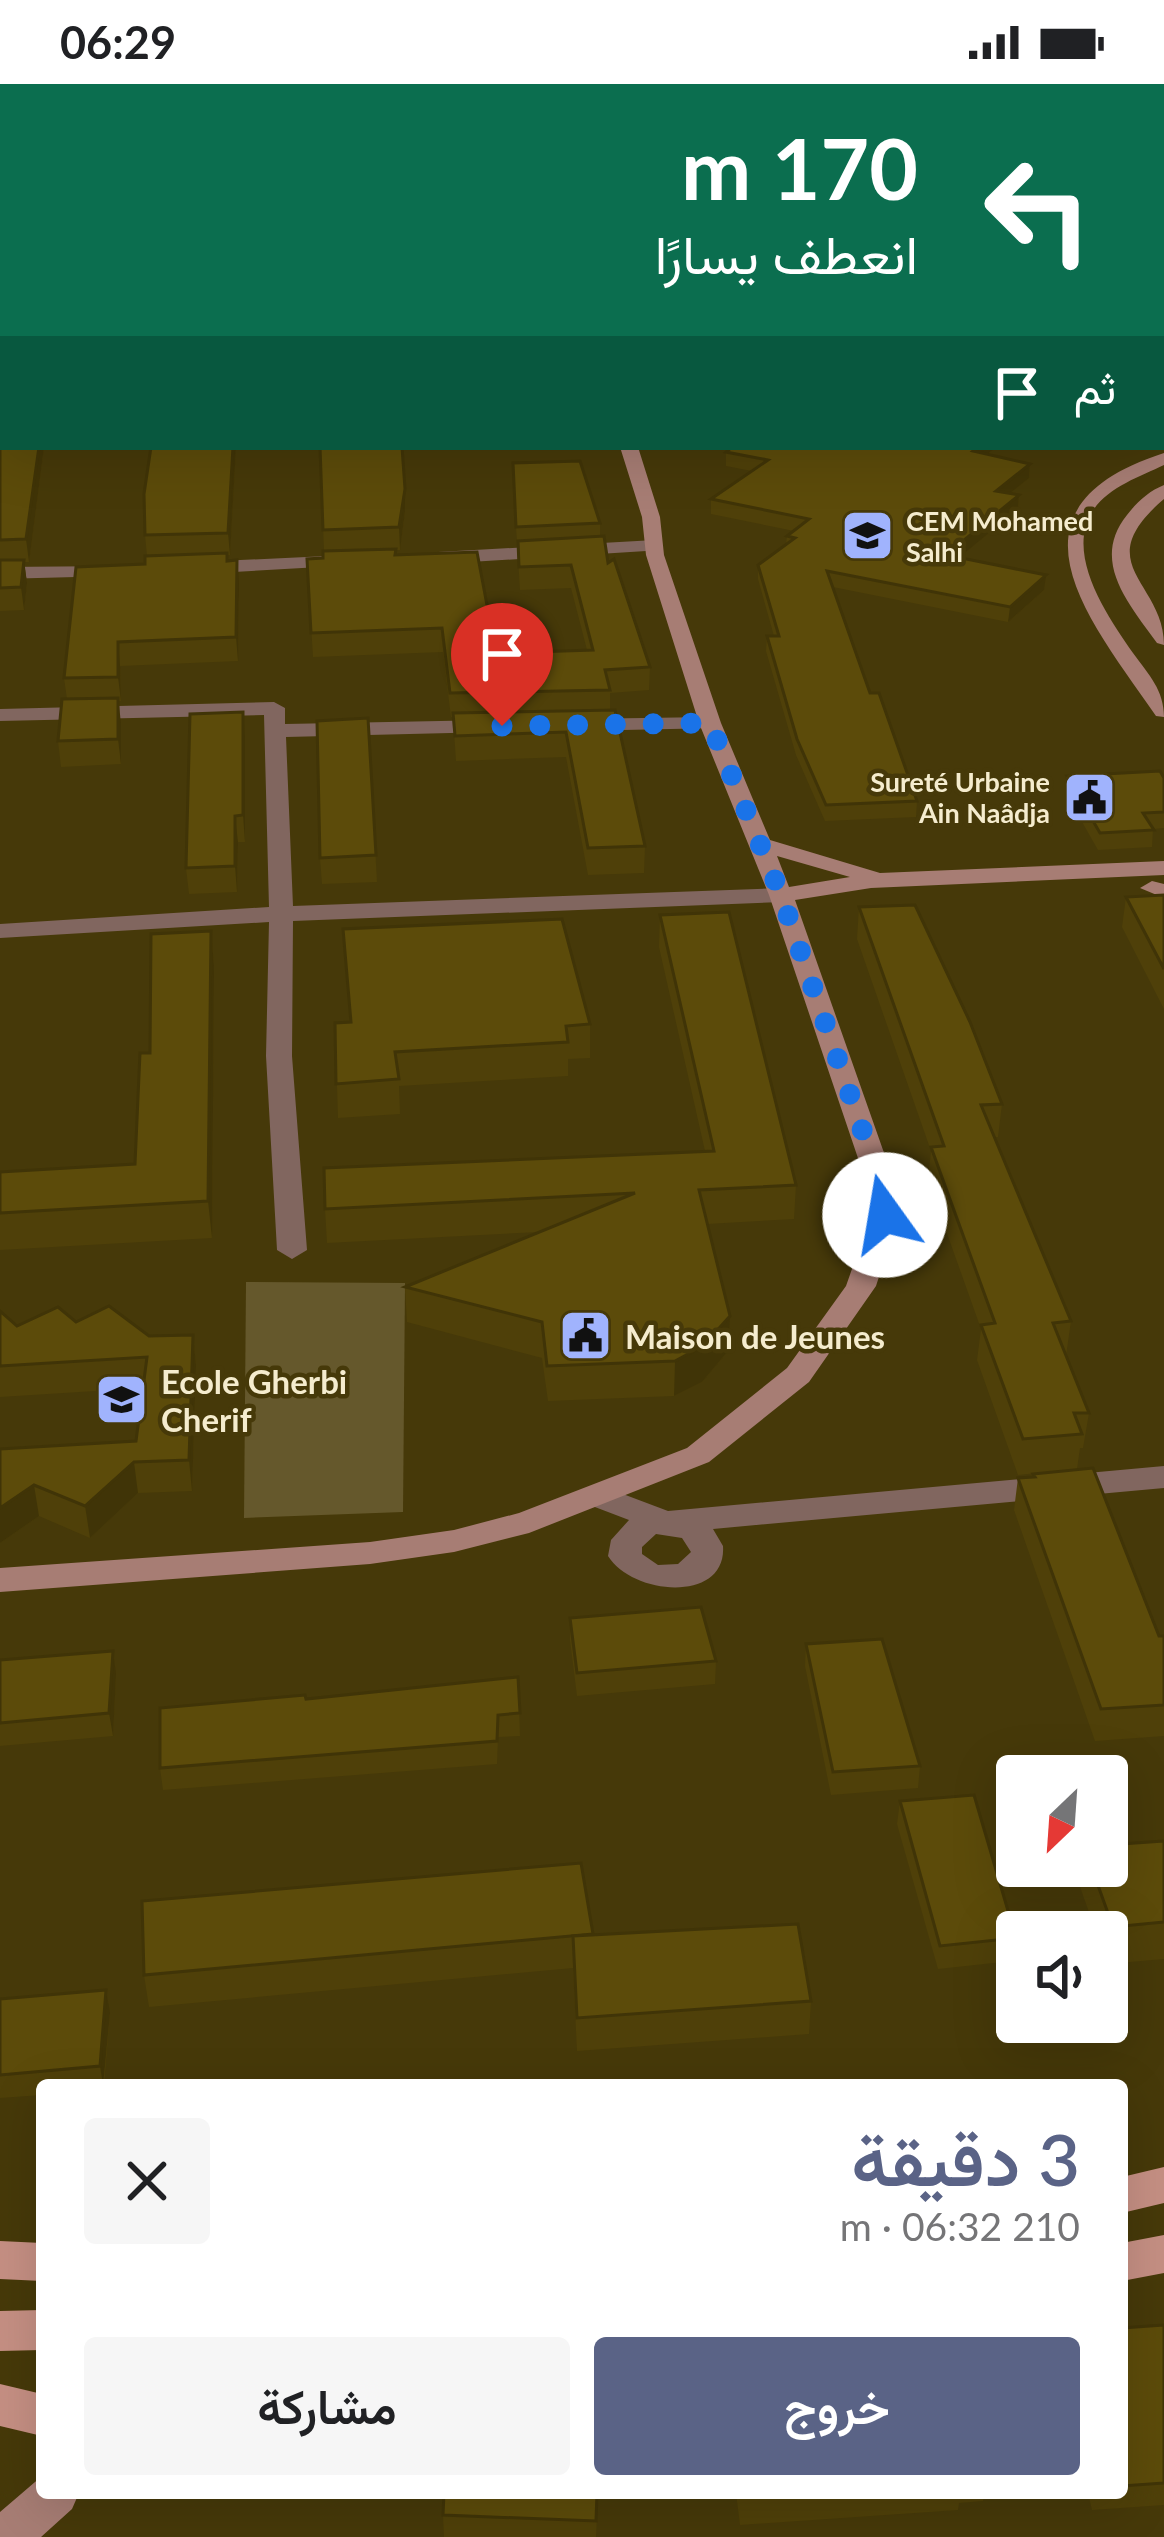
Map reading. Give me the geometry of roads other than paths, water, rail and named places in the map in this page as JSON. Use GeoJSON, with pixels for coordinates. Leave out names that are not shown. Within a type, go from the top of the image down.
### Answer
{"type":"FeatureCollection","features":[{"type":"Feature","properties":{"kind":"main road"},"geometry":{"type":"LineString","coordinates":[[1128,2194],[1164,2186]]}},
{"type":"Feature","properties":{"kind":"main road"},"geometry":{"type":"LineString","coordinates":[[1128,2262],[1164,2254]]}},
{"type":"Feature","properties":{"kind":"main road"},"geometry":{"type":"LineString","coordinates":[[0,2260],[36,2261]]}},
{"type":"Feature","properties":{"kind":"main road"},"geometry":{"type":"LineString","coordinates":[[0,2331],[36,2330]]}},
{"type":"Feature","properties":{"kind":"main road"},"geometry":{"type":"LineString","coordinates":[[0,2405],[36,2414]]}},
{"type":"Feature","properties":{"kind":"street"},"geometry":{"type":"LineString","coordinates":[[0,1580],[370,1552],[472,1536],[599,1496],[698,1455],[798,1375],[862,1286],[885,1215],[875,1167],[781,895],[710,723],[630,450]]}},
{"type":"Feature","properties":{"kind":"street"},"geometry":{"type":"LineString","coordinates":[[1164,458],[1107,488],[1081,514],[1074,561],[1084,590],[1164,711]]}},
{"type":"Feature","properties":{"kind":"street"},"geometry":{"type":"LineString","coordinates":[[1164,490],[1126,526],[1116,550],[1121,578],[1164,639]]}},
{"type":"Feature","properties":{"kind":"street"},"geometry":{"type":"LineString","coordinates":[[409,560],[655,546]]}},
{"type":"Feature","properties":{"kind":"street"},"geometry":{"type":"LineString","coordinates":[[174,568],[365,561]]}},
{"type":"Feature","properties":{"kind":"street"},"geometry":{"type":"LineString","coordinates":[[0,573],[131,570]]}},
{"type":"Feature","properties":{"kind":"street"},"geometry":{"type":"LineString","coordinates":[[0,716],[274,708],[281,914],[279,1055],[292,1250]]}},
{"type":"Feature","properties":{"kind":"street"},"geometry":{"type":"LineString","coordinates":[[277,731],[710,723]]}},
{"type":"Feature","properties":{"kind":"street"},"geometry":{"type":"LineString","coordinates":[[762,845],[892,880]]}},
{"type":"Feature","properties":{"kind":"street"},"geometry":{"type":"LineString","coordinates":[[0,931],[281,914],[781,895],[892,880],[1097,870],[1164,849]]}},
{"type":"Feature","properties":{"kind":"street"},"geometry":{"type":"LineString","coordinates":[[1097,870],[1161,884]]}},
{"type":"Feature","properties":{"kind":"street"},"geometry":{"type":"LineString","coordinates":[[781,895],[880,901],[1161,884]]}},
{"type":"Feature","properties":{"kind":"street"},"geometry":{"type":"LineString","coordinates":[[599,1496],[665,1522],[1164,1477]]}},
{"type":"Feature","properties":{"kind":"street"},"geometry":{"type":"LineString","coordinates":[[7,2537],[48,2499]]}},
{"type":"Feature","properties":{"kind":"place","name":"CEM Mohamed Salhi"},"geometry":{"type":"Point","coordinates":[867,536]}},
{"type":"Feature","properties":{"kind":"place","name":"Sureté Urbaine Ain Naâdja"},"geometry":{"type":"Point","coordinates":[1089,797]}},
{"type":"Feature","properties":{"kind":"place","name":"Maison de Jeunes"},"geometry":{"type":"Point","coordinates":[586,1336]}},
{"type":"Feature","properties":{"kind":"place","name":"Ecole Gherbi Cherif"},"geometry":{"type":"Point","coordinates":[122,1400]}}]}
